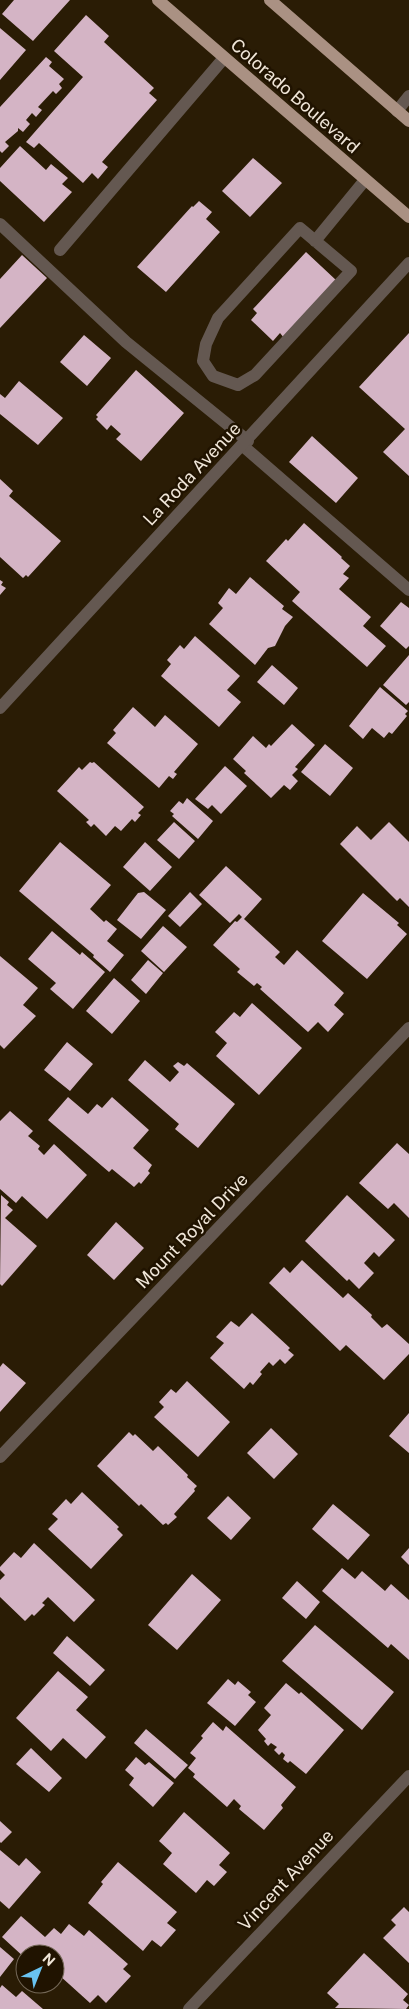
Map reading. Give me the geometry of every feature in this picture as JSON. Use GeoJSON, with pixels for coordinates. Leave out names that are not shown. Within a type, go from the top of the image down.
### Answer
{"type":"FeatureCollection","features":[{"type":"Feature","properties":{"kind":"main road","name":"Colorado Boulevard"},"geometry":{"type":"LineString","coordinates":[[158,0],[409,217]]}},
{"type":"Feature","properties":{"kind":"main road"},"geometry":{"type":"LineString","coordinates":[[270,0],[409,121]]}},
{"type":"Feature","properties":{"kind":"street"},"geometry":{"type":"LineString","coordinates":[[60,250],[224,58]]}},
{"type":"Feature","properties":{"kind":"street"},"geometry":{"type":"LineString","coordinates":[[397,111],[409,96]]}},
{"type":"Feature","properties":{"kind":"street"},"geometry":{"type":"LineString","coordinates":[[315,241],[364,180]]}},
{"type":"Feature","properties":{"kind":"street"},"geometry":{"type":"LineString","coordinates":[[0,224],[126,342],[245,443],[409,590]]}},
{"type":"Feature","properties":{"kind":"street"},"geometry":{"type":"LineString","coordinates":[[300,228],[315,241],[351,271],[255,375],[238,385],[214,376],[203,360],[206,344],[218,318],[300,228]]}},
{"type":"Feature","properties":{"kind":"street","name":"La Roda Avenue"},"geometry":{"type":"LineString","coordinates":[[0,708],[409,263]]}},
{"type":"Feature","properties":{"kind":"street","name":"Mount Royal Drive"},"geometry":{"type":"LineString","coordinates":[[0,1457],[409,1028]]}},
{"type":"Feature","properties":{"kind":"street","name":"Vincent Avenue"},"geometry":{"type":"LineString","coordinates":[[189,2009],[409,1776]]}},
{"type":"Feature","properties":{"kind":"building"},"geometry":{"type":"Polygon","coordinates":[[[14,0],[70,0],[33,41],[2,14],[14,0]]]}},
{"type":"Feature","properties":{"kind":"building"},"geometry":{"type":"Polygon","coordinates":[[[86,15],[109,36],[104,42],[154,88],[149,93],[157,100],[102,162],[108,167],[98,179],[92,173],[83,183],[39,143],[34,148],[26,142],[83,77],[54,51],[86,15]]]}},
{"type":"Feature","properties":{"kind":"building"},"geometry":{"type":"Polygon","coordinates":[[[0,28],[26,50],[0,80],[0,28]]]}},
{"type":"Feature","properties":{"kind":"building"},"geometry":{"type":"Polygon","coordinates":[[[46,57],[52,62],[49,66],[64,79],[59,84],[62,88],[56,94],[53,91],[38,107],[42,110],[36,117],[32,113],[26,120],[30,124],[23,132],[18,128],[18,131],[5,142],[9,146],[2,153],[0,151],[0,107],[46,57]]]}},
{"type":"Feature","properties":{"kind":"building"},"geometry":{"type":"Polygon","coordinates":[[[20,146],[46,170],[51,164],[68,178],[62,184],[72,192],[44,222],[0,181],[0,168],[20,146]]]}},
{"type":"Feature","properties":{"kind":"building"},"geometry":{"type":"Polygon","coordinates":[[[253,158],[282,183],[250,217],[222,191],[253,158]]]}},
{"type":"Feature","properties":{"kind":"building"},"geometry":{"type":"Polygon","coordinates":[[[199,201],[212,212],[206,219],[220,232],[166,292],[137,267],[192,206],[199,201]]]}},
{"type":"Feature","properties":{"kind":"building"},"geometry":{"type":"Polygon","coordinates":[[[306,252],[337,281],[284,338],[280,333],[273,341],[251,320],[257,313],[253,309],[306,252]]]}},
{"type":"Feature","properties":{"kind":"building"},"geometry":{"type":"Polygon","coordinates":[[[22,255],[47,278],[0,328],[0,279],[22,255]]]}},
{"type":"Feature","properties":{"kind":"building"},"geometry":{"type":"Polygon","coordinates":[[[409,333],[409,476],[383,452],[405,429],[359,387],[409,333]]]}},
{"type":"Feature","properties":{"kind":"building"},"geometry":{"type":"Polygon","coordinates":[[[84,335],[111,358],[87,386],[60,362],[84,335]]]}},
{"type":"Feature","properties":{"kind":"building"},"geometry":{"type":"Polygon","coordinates":[[[136,370],[184,413],[141,461],[116,439],[121,434],[111,425],[107,430],[96,419],[98,417],[96,415],[136,370]]]}},
{"type":"Feature","properties":{"kind":"building"},"geometry":{"type":"Polygon","coordinates":[[[19,381],[63,418],[38,445],[0,414],[0,394],[5,398],[19,381]]]}},
{"type":"Feature","properties":{"kind":"building"},"geometry":{"type":"Polygon","coordinates":[[[312,436],[358,478],[336,503],[289,462],[312,436]]]}},
{"type":"Feature","properties":{"kind":"building"},"geometry":{"type":"Polygon","coordinates":[[[0,479],[13,491],[9,496],[61,541],[28,577],[26,575],[23,578],[0,557],[0,479]]]}},
{"type":"Feature","properties":{"kind":"building"},"geometry":{"type":"Polygon","coordinates":[[[304,523],[350,566],[343,574],[349,578],[339,589],[371,617],[363,626],[386,646],[367,667],[292,601],[300,592],[266,561],[304,523]]]}},
{"type":"Feature","properties":{"kind":"building"},"geometry":{"type":"Polygon","coordinates":[[[250,577],[284,606],[282,609],[293,617],[285,626],[275,646],[268,648],[255,665],[209,624],[223,608],[218,603],[229,588],[236,594],[250,577]]]}},
{"type":"Feature","properties":{"kind":"building"},"geometry":{"type":"Polygon","coordinates":[[[0,580],[3,582],[1,585],[6,588],[0,595],[0,580]]]}},
{"type":"Feature","properties":{"kind":"building"},"geometry":{"type":"Polygon","coordinates":[[[401,602],[409,608],[409,646],[406,649],[380,626],[401,602]]]}},
{"type":"Feature","properties":{"kind":"building"},"geometry":{"type":"Polygon","coordinates":[[[195,636],[240,676],[227,690],[241,702],[219,727],[161,676],[171,664],[167,660],[180,645],[184,649],[195,636]]]}},
{"type":"Feature","properties":{"kind":"building"},"geometry":{"type":"Polygon","coordinates":[[[409,655],[409,702],[406,705],[383,685],[409,655]]]}},
{"type":"Feature","properties":{"kind":"building"},"geometry":{"type":"Polygon","coordinates":[[[272,665],[298,688],[284,705],[257,682],[272,665]]]}},
{"type":"Feature","properties":{"kind":"building"},"geometry":{"type":"Polygon","coordinates":[[[380,687],[408,711],[405,714],[407,716],[392,734],[389,732],[384,738],[372,728],[363,739],[349,726],[380,687]]]}},
{"type":"Feature","properties":{"kind":"building"},"geometry":{"type":"Polygon","coordinates":[[[133,707],[155,727],[165,715],[198,744],[174,772],[177,774],[173,779],[169,776],[159,788],[107,743],[116,733],[113,730],[133,707]]]}},
{"type":"Feature","properties":{"kind":"building"},"geometry":{"type":"Polygon","coordinates":[[[292,724],[315,745],[295,767],[298,769],[292,775],[298,781],[290,790],[284,785],[271,798],[244,773],[246,771],[233,759],[253,736],[266,748],[269,744],[271,746],[292,724]]]}},
{"type":"Feature","properties":{"kind":"building"},"geometry":{"type":"Polygon","coordinates":[[[325,744],[353,768],[330,796],[301,772],[325,744]]]}},
{"type":"Feature","properties":{"kind":"building"},"geometry":{"type":"Polygon","coordinates":[[[90,762],[94,762],[144,807],[138,813],[141,815],[135,822],[132,819],[121,831],[115,826],[106,836],[94,824],[91,827],[86,822],[89,820],[57,791],[79,767],[82,770],[90,762]]]}},
{"type":"Feature","properties":{"kind":"building"},"geometry":{"type":"Polygon","coordinates":[[[225,766],[247,786],[221,814],[212,805],[208,809],[195,799],[225,766]]]}},
{"type":"Feature","properties":{"kind":"building"},"geometry":{"type":"Polygon","coordinates":[[[187,798],[213,821],[198,839],[172,816],[174,814],[170,811],[179,801],[183,804],[187,798]]]}},
{"type":"Feature","properties":{"kind":"building"},"geometry":{"type":"Polygon","coordinates":[[[174,822],[195,841],[179,859],[157,840],[174,822]]]}},
{"type":"Feature","properties":{"kind":"building"},"geometry":{"type":"Polygon","coordinates":[[[389,822],[409,842],[409,907],[400,898],[397,901],[340,844],[357,826],[371,840],[389,822]]]}},
{"type":"Feature","properties":{"kind":"building"},"geometry":{"type":"Polygon","coordinates":[[[60,842],[111,885],[90,909],[104,922],[106,920],[117,929],[107,941],[124,955],[110,972],[93,957],[94,955],[19,891],[60,842]]]}},
{"type":"Feature","properties":{"kind":"building"},"geometry":{"type":"Polygon","coordinates":[[[145,842],[172,867],[150,891],[123,867],[145,842]]]}},
{"type":"Feature","properties":{"kind":"building"},"geometry":{"type":"Polygon","coordinates":[[[226,866],[262,899],[244,919],[280,952],[275,957],[284,965],[297,950],[344,993],[334,1005],[344,1014],[328,1032],[318,1022],[308,1032],[260,989],[262,987],[257,983],[254,986],[237,972],[240,969],[213,945],[235,921],[237,922],[242,917],[239,914],[230,923],[199,895],[226,866]]]}},
{"type":"Feature","properties":{"kind":"building"},"geometry":{"type":"Polygon","coordinates":[[[144,892],[166,910],[141,939],[117,920],[138,893],[144,892]]]}},
{"type":"Feature","properties":{"kind":"building"},"geometry":{"type":"Polygon","coordinates":[[[190,892],[202,904],[180,927],[168,916],[190,892]]]}},
{"type":"Feature","properties":{"kind":"building"},"geometry":{"type":"Polygon","coordinates":[[[363,893],[399,923],[397,925],[407,934],[367,979],[322,941],[363,893]]]}},
{"type":"Feature","properties":{"kind":"building"},"geometry":{"type":"Polygon","coordinates":[[[163,926],[187,947],[164,972],[141,951],[163,926]]]}},
{"type":"Feature","properties":{"kind":"building"},"geometry":{"type":"Polygon","coordinates":[[[52,931],[80,955],[82,952],[105,972],[73,1009],[50,989],[56,983],[28,959],[52,931]]]}},
{"type":"Feature","properties":{"kind":"building"},"geometry":{"type":"Polygon","coordinates":[[[0,956],[38,988],[23,1005],[36,1016],[4,1049],[0,1045],[0,956]]]}},
{"type":"Feature","properties":{"kind":"building"},"geometry":{"type":"Polygon","coordinates":[[[148,960],[163,973],[146,994],[131,980],[148,960]]]}},
{"type":"Feature","properties":{"kind":"building"},"geometry":{"type":"Polygon","coordinates":[[[114,978],[140,1001],[112,1034],[86,1011],[114,978]]]}},
{"type":"Feature","properties":{"kind":"building"},"geometry":{"type":"Polygon","coordinates":[[[252,1003],[302,1048],[259,1095],[216,1056],[227,1043],[215,1032],[234,1012],[240,1017],[252,1003]]]}},
{"type":"Feature","properties":{"kind":"building"},"geometry":{"type":"Polygon","coordinates":[[[67,1042],[93,1064],[70,1091],[44,1070],[67,1042]]]}},
{"type":"Feature","properties":{"kind":"building"},"geometry":{"type":"Polygon","coordinates":[[[145,1060],[170,1082],[179,1072],[173,1066],[178,1062],[184,1066],[187,1063],[235,1104],[198,1148],[175,1129],[179,1124],[128,1080],[145,1060]]]}},
{"type":"Feature","properties":{"kind":"building"},"geometry":{"type":"Polygon","coordinates":[[[68,1097],[88,1114],[97,1104],[102,1108],[112,1097],[149,1130],[133,1148],[152,1165],[148,1171],[150,1173],[141,1184],[139,1182],[134,1187],[112,1169],[109,1172],[48,1120],[68,1097]]]}},
{"type":"Feature","properties":{"kind":"building"},"geometry":{"type":"Polygon","coordinates":[[[10,1111],[33,1131],[28,1136],[40,1146],[38,1149],[44,1155],[54,1144],[87,1175],[47,1219],[22,1196],[16,1203],[0,1189],[0,1121],[10,1111]]]}},
{"type":"Feature","properties":{"kind":"building"},"geometry":{"type":"Polygon","coordinates":[[[397,1143],[409,1154],[409,1218],[394,1203],[388,1209],[359,1183],[397,1143]]]}},
{"type":"Feature","properties":{"kind":"building"},"geometry":{"type":"Polygon","coordinates":[[[1,1195],[9,1202],[7,1205],[13,1210],[5,1218],[37,1246],[2,1286],[0,1284],[1,1195]]]}},
{"type":"Feature","properties":{"kind":"building"},"geometry":{"type":"Polygon","coordinates":[[[347,1195],[395,1240],[379,1257],[374,1252],[364,1263],[374,1273],[359,1289],[349,1279],[347,1281],[305,1241],[347,1195]]]}},
{"type":"Feature","properties":{"kind":"building"},"geometry":{"type":"Polygon","coordinates":[[[116,1222],[144,1248],[114,1280],[87,1255],[116,1222]]]}},
{"type":"Feature","properties":{"kind":"building"},"geometry":{"type":"Polygon","coordinates":[[[302,1260],[343,1298],[348,1293],[372,1315],[371,1317],[382,1328],[387,1324],[409,1344],[409,1354],[384,1380],[346,1345],[340,1351],[269,1283],[284,1267],[290,1273],[302,1260]]]}},
{"type":"Feature","properties":{"kind":"building"},"geometry":{"type":"Polygon","coordinates":[[[252,1313],[290,1348],[288,1350],[294,1355],[285,1364],[280,1359],[273,1366],[269,1362],[260,1372],[262,1374],[253,1385],[250,1382],[244,1389],[210,1358],[224,1343],[216,1337],[231,1321],[239,1327],[252,1313]]]}},
{"type":"Feature","properties":{"kind":"building"},"geometry":{"type":"Polygon","coordinates":[[[3,1363],[26,1383],[0,1412],[0,1367],[3,1363]]]}},
{"type":"Feature","properties":{"kind":"building"},"geometry":{"type":"Polygon","coordinates":[[[187,1381],[230,1422],[198,1457],[154,1417],[164,1407],[159,1402],[171,1389],[176,1393],[187,1381]]]}},
{"type":"Feature","properties":{"kind":"building"},"geometry":{"type":"Polygon","coordinates":[[[409,1413],[409,1453],[389,1436],[409,1413]]]}},
{"type":"Feature","properties":{"kind":"building"},"geometry":{"type":"Polygon","coordinates":[[[271,1428],[298,1454],[274,1479],[247,1453],[271,1428]]]}},
{"type":"Feature","properties":{"kind":"building"},"geometry":{"type":"Polygon","coordinates":[[[129,1432],[133,1436],[135,1434],[153,1451],[158,1446],[197,1486],[194,1489],[195,1491],[174,1514],[177,1517],[168,1525],[166,1523],[163,1525],[141,1504],[139,1506],[97,1466],[129,1432]]]}},
{"type":"Feature","properties":{"kind":"building"},"geometry":{"type":"Polygon","coordinates":[[[82,1492],[119,1527],[117,1529],[123,1535],[91,1569],[48,1529],[58,1519],[52,1514],[66,1499],[71,1504],[82,1492]]]}},
{"type":"Feature","properties":{"kind":"building"},"geometry":{"type":"Polygon","coordinates":[[[228,1496],[251,1518],[231,1540],[207,1518],[228,1496]]]}},
{"type":"Feature","properties":{"kind":"building"},"geometry":{"type":"Polygon","coordinates":[[[333,1504],[370,1535],[348,1560],[312,1529],[333,1504]]]}},
{"type":"Feature","properties":{"kind":"building"},"geometry":{"type":"Polygon","coordinates":[[[34,1543],[95,1600],[74,1622],[48,1597],[42,1603],[45,1605],[34,1616],[32,1614],[25,1621],[0,1597],[0,1580],[5,1575],[0,1570],[0,1567],[14,1552],[21,1558],[34,1543]]]}},
{"type":"Feature","properties":{"kind":"building"},"geometry":{"type":"Polygon","coordinates":[[[409,1548],[409,1565],[401,1557],[409,1548]]]}},
{"type":"Feature","properties":{"kind":"building"},"geometry":{"type":"Polygon","coordinates":[[[342,1568],[355,1579],[362,1571],[385,1591],[391,1584],[409,1600],[409,1660],[391,1644],[388,1648],[322,1591],[342,1568]]]}},
{"type":"Feature","properties":{"kind":"building"},"geometry":{"type":"Polygon","coordinates":[[[192,1574],[221,1600],[177,1650],[148,1625],[192,1574]]]}},
{"type":"Feature","properties":{"kind":"building"},"geometry":{"type":"Polygon","coordinates":[[[297,1581],[320,1602],[306,1619],[282,1598],[297,1581]]]}},
{"type":"Feature","properties":{"kind":"building"},"geometry":{"type":"Polygon","coordinates":[[[315,1625],[394,1692],[362,1730],[282,1661],[315,1625]]]}},
{"type":"Feature","properties":{"kind":"building"},"geometry":{"type":"Polygon","coordinates":[[[67,1636],[105,1670],[90,1686],[53,1653],[67,1636]]]}},
{"type":"Feature","properties":{"kind":"building"},"geometry":{"type":"Polygon","coordinates":[[[58,1671],[88,1697],[76,1710],[106,1737],[86,1759],[63,1738],[51,1751],[16,1718],[58,1671]]]}},
{"type":"Feature","properties":{"kind":"building"},"geometry":{"type":"Polygon","coordinates":[[[228,1679],[235,1685],[238,1681],[251,1692],[248,1695],[256,1702],[235,1726],[207,1703],[228,1679]]]}},
{"type":"Feature","properties":{"kind":"building"},"geometry":{"type":"Polygon","coordinates":[[[286,1683],[299,1694],[301,1692],[344,1730],[306,1774],[290,1761],[288,1763],[283,1759],[285,1755],[282,1752],[279,1755],[274,1750],[277,1747],[271,1743],[268,1746],[264,1741],[266,1739],[258,1730],[271,1715],[264,1708],[286,1683]]]}},
{"type":"Feature","properties":{"kind":"building"},"geometry":{"type":"Polygon","coordinates":[[[213,1722],[223,1731],[226,1726],[296,1787],[281,1805],[283,1808],[264,1830],[239,1809],[241,1806],[234,1799],[227,1807],[193,1777],[195,1774],[188,1768],[196,1758],[190,1753],[203,1738],[201,1736],[213,1722]]]}},
{"type":"Feature","properties":{"kind":"building"},"geometry":{"type":"Polygon","coordinates":[[[146,1729],[188,1765],[175,1779],[134,1743],[146,1729]]]}},
{"type":"Feature","properties":{"kind":"building"},"geometry":{"type":"Polygon","coordinates":[[[31,1748],[62,1778],[49,1792],[16,1764],[31,1748]]]}},
{"type":"Feature","properties":{"kind":"building"},"geometry":{"type":"Polygon","coordinates":[[[136,1757],[145,1765],[149,1762],[174,1783],[153,1807],[129,1785],[134,1778],[125,1770],[136,1757]]]}},
{"type":"Feature","properties":{"kind":"building"},"geometry":{"type":"Polygon","coordinates":[[[184,1812],[230,1853],[219,1865],[227,1872],[214,1886],[207,1880],[196,1893],[163,1864],[172,1853],[159,1841],[184,1812]]]}},
{"type":"Feature","properties":{"kind":"building"},"geometry":{"type":"Polygon","coordinates":[[[0,1821],[12,1832],[1,1843],[0,1842],[0,1821]]]}},
{"type":"Feature","properties":{"kind":"building"},"geometry":{"type":"Polygon","coordinates":[[[0,1850],[19,1866],[26,1858],[41,1872],[9,1909],[0,1901],[0,1850]]]}},
{"type":"Feature","properties":{"kind":"building"},"geometry":{"type":"Polygon","coordinates":[[[118,1862],[177,1912],[167,1923],[176,1930],[161,1947],[152,1940],[143,1951],[88,1903],[103,1884],[101,1882],[118,1862]]]}},
{"type":"Feature","properties":{"kind":"building"},"geometry":{"type":"Polygon","coordinates":[[[404,1907],[409,1912],[409,1963],[383,1938],[396,1925],[391,1920],[404,1907]]]}},
{"type":"Feature","properties":{"kind":"building"},"geometry":{"type":"Polygon","coordinates":[[[21,1916],[45,1937],[54,1928],[61,1934],[69,1924],[84,1936],[89,1930],[128,1964],[123,1969],[131,1976],[106,2003],[98,1995],[90,2003],[65,1980],[65,1944],[15,1944],[15,1949],[2,1937],[21,1916]]]}},
{"type":"Feature","properties":{"kind":"building"},"geometry":{"type":"Polygon","coordinates":[[[0,1947],[14,1959],[0,1977],[0,1947]]]}},
{"type":"Feature","properties":{"kind":"building"},"geometry":{"type":"Polygon","coordinates":[[[364,1953],[408,1994],[403,2000],[409,2005],[406,2009],[335,2008],[339,2004],[327,1993],[364,1953]]]}},
{"type":"Feature","properties":{"kind":"building"},"geometry":{"type":"Polygon","coordinates":[[[2,1985],[16,1997],[19,1994],[26,1994],[43,2009],[0,2009],[0,1988],[2,1985]]]}}]}
